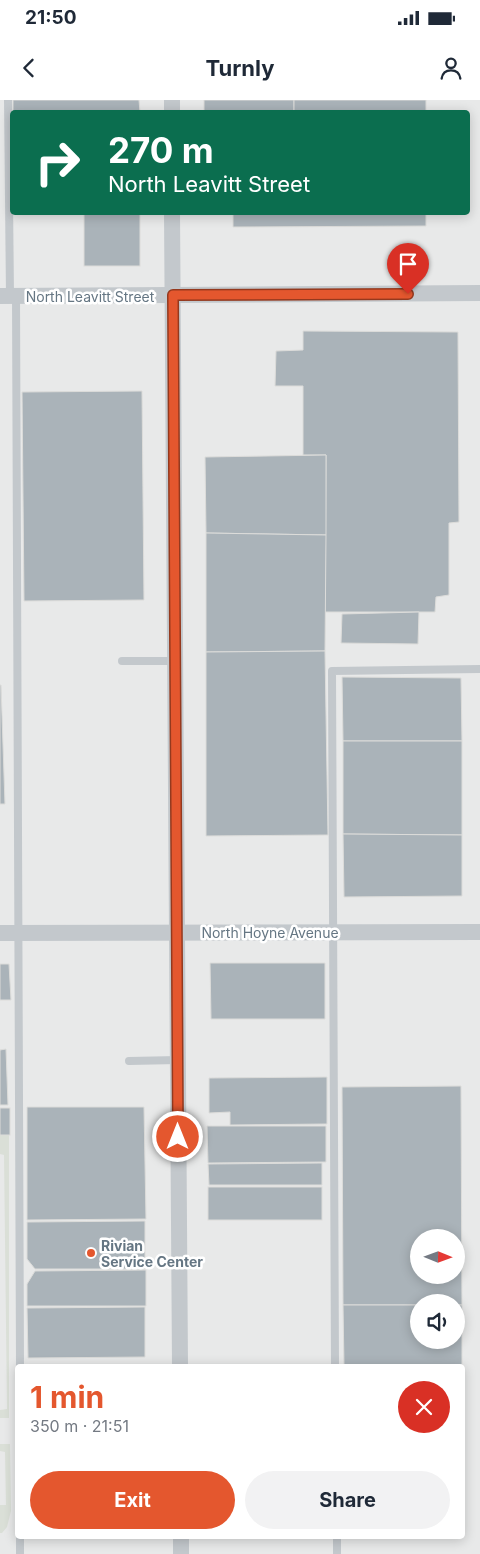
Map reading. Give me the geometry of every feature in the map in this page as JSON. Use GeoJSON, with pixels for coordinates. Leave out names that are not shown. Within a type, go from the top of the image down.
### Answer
{"type":"FeatureCollection","features":[{"type":"Feature","properties":{"kind":"street"},"geometry":{"type":"LineString","coordinates":[[172,215],[180,1364]]}},
{"type":"Feature","properties":{"kind":"street","name":"North Leavitt Street"},"geometry":{"type":"LineString","coordinates":[[8,296],[480,293]]}},
{"type":"Feature","properties":{"kind":"street","name":"North Hoyne Avenue"},"geometry":{"type":"LineString","coordinates":[[0,933],[480,932]]}},
{"type":"Feature","properties":{"kind":"street"},"geometry":{"type":"LineString","coordinates":[[181,1539],[181,1554]]}},
{"type":"Feature","properties":{"kind":"lane"},"geometry":{"type":"LineString","coordinates":[[8,100],[8,296],[19,933],[20,1364]]}},
{"type":"Feature","properties":{"kind":"lane"},"geometry":{"type":"LineString","coordinates":[[122,661],[175,661]]}},
{"type":"Feature","properties":{"kind":"lane"},"geometry":{"type":"LineString","coordinates":[[335,1364],[332,671],[480,669]]}},
{"type":"Feature","properties":{"kind":"lane"},"geometry":{"type":"LineString","coordinates":[[129,1061],[178,1060]]}},
{"type":"Feature","properties":{"kind":"lane"},"geometry":{"type":"LineString","coordinates":[[20,1539],[20,1554]]}},
{"type":"Feature","properties":{"kind":"lane"},"geometry":{"type":"LineString","coordinates":[[336,1539],[337,1554]]}},
{"type":"Feature","properties":{"kind":"shaded area"},"geometry":{"type":"Polygon","coordinates":[[[0,100],[480,100],[480,1554],[0,1554],[0,100]]]}},
{"type":"Feature","properties":{"kind":"shaded area"},"geometry":{"type":"Polygon","coordinates":[[[0,1135],[9,1135],[9,1418],[0,1418],[0,1410],[7,1409],[4,1155],[0,1154],[0,1135]]]}},
{"type":"Feature","properties":{"kind":"shaded area"},"geometry":{"type":"Polygon","coordinates":[[[0,1444],[10,1444],[11,1511],[7,1527],[2,1533],[0,1533],[0,1505],[6,1505],[5,1452],[0,1451],[0,1444]]]}},
{"type":"Feature","properties":{"kind":"building"},"geometry":{"type":"Polygon","coordinates":[[[13,100],[139,100],[140,110],[13,110],[13,100]]]}},
{"type":"Feature","properties":{"kind":"building"},"geometry":{"type":"Polygon","coordinates":[[[204,100],[294,100],[294,110],[204,110],[204,100]]]}},
{"type":"Feature","properties":{"kind":"building"},"geometry":{"type":"Polygon","coordinates":[[[294,100],[426,100],[426,110],[294,110],[294,100]]]}},
{"type":"Feature","properties":{"kind":"building"},"geometry":{"type":"Polygon","coordinates":[[[84,215],[140,215],[140,266],[84,266],[84,215]]]}},
{"type":"Feature","properties":{"kind":"building"},"geometry":{"type":"Polygon","coordinates":[[[233,215],[426,215],[426,226],[233,227],[233,215]]]}},
{"type":"Feature","properties":{"kind":"building"},"geometry":{"type":"Polygon","coordinates":[[[303,331],[458,332],[459,522],[449,523],[449,595],[436,597],[435,612],[325,612],[326,455],[303,455],[303,386],[275,386],[276,351],[303,350],[303,331]]]}},
{"type":"Feature","properties":{"kind":"building"},"geometry":{"type":"Polygon","coordinates":[[[142,391],[144,600],[24,601],[22,392],[142,391]]]}},
{"type":"Feature","properties":{"kind":"building"},"geometry":{"type":"Polygon","coordinates":[[[326,455],[326,535],[206,533],[205,457],[326,455]]]}},
{"type":"Feature","properties":{"kind":"building"},"geometry":{"type":"Polygon","coordinates":[[[206,533],[326,535],[325,651],[206,652],[206,533]]]}},
{"type":"Feature","properties":{"kind":"building"},"geometry":{"type":"Polygon","coordinates":[[[419,612],[418,644],[341,643],[342,614],[419,612]]]}},
{"type":"Feature","properties":{"kind":"building"},"geometry":{"type":"Polygon","coordinates":[[[325,651],[328,835],[206,836],[206,652],[325,651]]]}},
{"type":"Feature","properties":{"kind":"building"},"geometry":{"type":"Polygon","coordinates":[[[342,677],[461,678],[462,741],[343,741],[342,677]]]}},
{"type":"Feature","properties":{"kind":"building"},"geometry":{"type":"Polygon","coordinates":[[[1,685],[5,804],[0,804],[1,685]]]}},
{"type":"Feature","properties":{"kind":"building"},"geometry":{"type":"Polygon","coordinates":[[[343,741],[462,741],[462,835],[343,834],[343,741]]]}},
{"type":"Feature","properties":{"kind":"building"},"geometry":{"type":"Polygon","coordinates":[[[343,834],[462,835],[462,896],[344,897],[343,834]]]}},
{"type":"Feature","properties":{"kind":"building"},"geometry":{"type":"Polygon","coordinates":[[[210,963],[325,963],[325,1019],[211,1019],[210,963]]]}},
{"type":"Feature","properties":{"kind":"building"},"geometry":{"type":"Polygon","coordinates":[[[0,964],[9,964],[11,1000],[0,1000],[0,964]]]}},
{"type":"Feature","properties":{"kind":"building"},"geometry":{"type":"Polygon","coordinates":[[[6,1049],[8,1105],[0,1105],[0,1050],[6,1049]]]}},
{"type":"Feature","properties":{"kind":"building"},"geometry":{"type":"Polygon","coordinates":[[[327,1077],[327,1124],[230,1125],[230,1112],[209,1113],[209,1078],[327,1077]]]}},
{"type":"Feature","properties":{"kind":"building"},"geometry":{"type":"Polygon","coordinates":[[[461,1086],[462,1229],[410,1229],[410,1284],[462,1284],[462,1294],[410,1294],[410,1305],[343,1305],[342,1087],[461,1086]]]}},
{"type":"Feature","properties":{"kind":"building"},"geometry":{"type":"Polygon","coordinates":[[[27,1107],[144,1107],[146,1219],[27,1220],[27,1107]]]}},
{"type":"Feature","properties":{"kind":"building"},"geometry":{"type":"Polygon","coordinates":[[[0,1108],[10,1108],[10,1135],[0,1135],[0,1108]]]}},
{"type":"Feature","properties":{"kind":"building"},"geometry":{"type":"Polygon","coordinates":[[[207,1126],[326,1126],[326,1162],[208,1163],[207,1126]]]}},
{"type":"Feature","properties":{"kind":"building"},"geometry":{"type":"Polygon","coordinates":[[[322,1163],[322,1185],[209,1185],[208,1164],[322,1163]]]}},
{"type":"Feature","properties":{"kind":"building"},"geometry":{"type":"Polygon","coordinates":[[[208,1187],[322,1187],[322,1220],[208,1220],[208,1187]]]}},
{"type":"Feature","properties":{"kind":"building"},"geometry":{"type":"Polygon","coordinates":[[[145,1221],[145,1269],[35,1269],[27,1259],[27,1222],[145,1221]]]}},
{"type":"Feature","properties":{"kind":"building"},"geometry":{"type":"Polygon","coordinates":[[[146,1270],[146,1306],[27,1306],[27,1284],[35,1271],[146,1270]]]}},
{"type":"Feature","properties":{"kind":"building"},"geometry":{"type":"Polygon","coordinates":[[[343,1305],[410,1305],[410,1349],[462,1349],[462,1364],[344,1364],[343,1305]]]}},
{"type":"Feature","properties":{"kind":"building"},"geometry":{"type":"Polygon","coordinates":[[[145,1307],[145,1357],[28,1358],[27,1308],[145,1307]]]}},
{"type":"Feature","properties":{"kind":"place","name":"Rivian Service Center"},"geometry":{"type":"Point","coordinates":[91,1253]}},
{"type":"Feature","properties":{"kind":"route"},"geometry":{"type":"LineString","coordinates":[[178,1137],[173,295],[408,294]]}}]}
